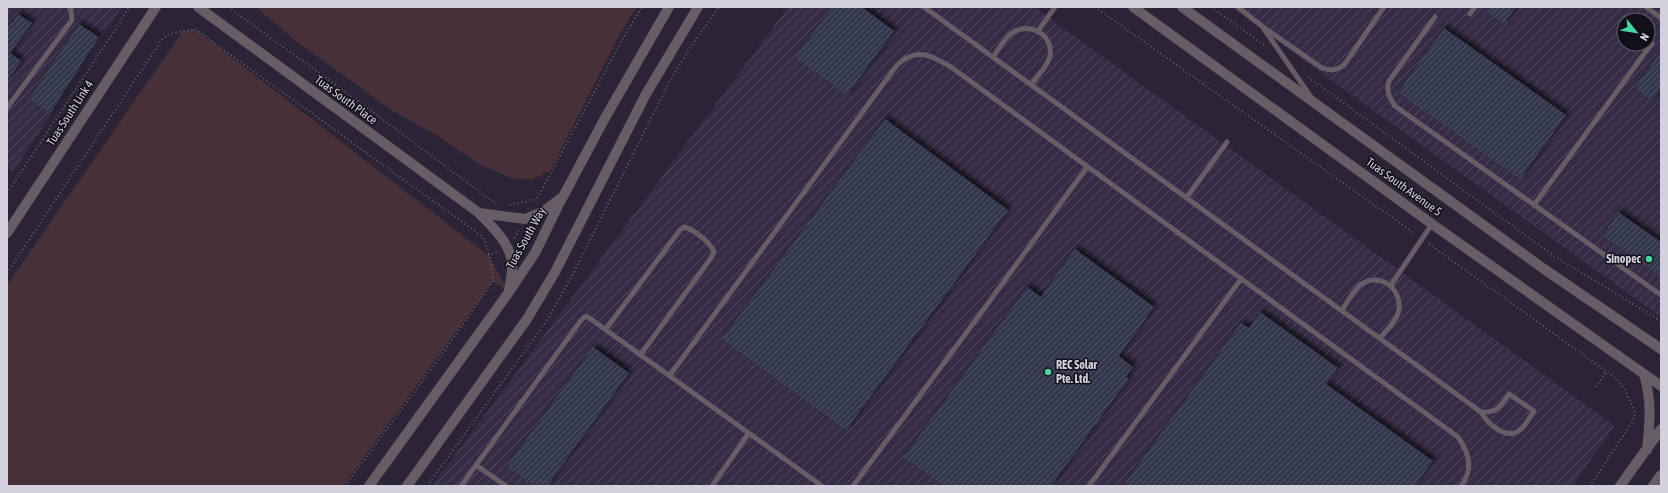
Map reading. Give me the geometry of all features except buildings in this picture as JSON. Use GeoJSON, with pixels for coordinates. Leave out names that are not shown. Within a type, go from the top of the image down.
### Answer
{"type":"FeatureCollection","features":[{"type":"Feature","properties":{"kind":"street","name":"Tuas South Link 4"},"geometry":{"type":"LineString","coordinates":[[7,233],[156,7]]}},
{"type":"Feature","properties":{"kind":"street","name":"Tuas South Place"},"geometry":{"type":"LineString","coordinates":[[198,7],[480,213],[498,232],[509,249],[513,267],[509,292]]}},
{"type":"Feature","properties":{"kind":"street","name":"Tuas South Way"},"geometry":{"type":"LineString","coordinates":[[368,486],[536,253],[564,195],[605,118],[669,7]]}},
{"type":"Feature","properties":{"kind":"street"},"geometry":{"type":"LineString","coordinates":[[407,486],[531,312],[555,272],[646,94],[698,7]]}},
{"type":"Feature","properties":{"kind":"street","name":"Tuas South Avenue 5"},"geometry":{"type":"LineString","coordinates":[[1134,7],[1432,224],[1661,386]]}},
{"type":"Feature","properties":{"kind":"street","name":"Tuas South Avenue 5"},"geometry":{"type":"LineString","coordinates":[[1182,7],[1574,290],[1661,349]]}},
{"type":"Feature","properties":{"kind":"street","name":"Tuas South Place"},"geometry":{"type":"LineString","coordinates":[[480,213],[525,219],[544,211],[564,195]]}},
{"type":"Feature","properties":{"kind":"street"},"geometry":{"type":"LineString","coordinates":[[1644,374],[1650,394],[1647,450]]}},
{"type":"Feature","properties":{"kind":"street"},"geometry":{"type":"LineString","coordinates":[[1620,486],[1661,430]]}},
{"type":"Feature","properties":{"kind":"street"},"geometry":{"type":"LineString","coordinates":[[1653,486],[1661,475]]}},
{"type":"Feature","properties":{"kind":"lane"},"geometry":{"type":"LineString","coordinates":[[7,108],[72,20],[71,10],[69,7]]}},
{"type":"Feature","properties":{"kind":"lane"},"geometry":{"type":"LineString","coordinates":[[924,7],[1481,412],[1486,421],[1506,433],[1512,433],[1522,429],[1534,411],[1509,394],[1498,409],[1490,413],[1481,412]]}},
{"type":"Feature","properties":{"kind":"lane"},"geometry":{"type":"LineString","coordinates":[[1038,31],[1055,7]]}},
{"type":"Feature","properties":{"kind":"lane"},"geometry":{"type":"LineString","coordinates":[[1238,7],[1263,27],[1322,68],[1329,70],[1335,70],[1344,65],[1384,7]]}},
{"type":"Feature","properties":{"kind":"lane"},"geometry":{"type":"LineString","coordinates":[[1470,14],[1475,7]]}},
{"type":"Feature","properties":{"kind":"lane"},"geometry":{"type":"LineString","coordinates":[[1646,7],[1661,18]]}},
{"type":"Feature","properties":{"kind":"lane"},"geometry":{"type":"LineString","coordinates":[[1435,17],[1389,81],[1389,98],[1395,106],[1661,295]]}},
{"type":"Feature","properties":{"kind":"lane"},"geometry":{"type":"LineString","coordinates":[[1263,27],[1316,104]]}},
{"type":"Feature","properties":{"kind":"lane"},"geometry":{"type":"LineString","coordinates":[[993,57],[1013,32],[1025,28],[1038,31],[1048,42],[1050,56],[1047,63],[1031,85]]}},
{"type":"Feature","properties":{"kind":"lane"},"geometry":{"type":"LineString","coordinates":[[1534,205],[1645,52]]}},
{"type":"Feature","properties":{"kind":"lane"},"geometry":{"type":"LineString","coordinates":[[670,375],[897,65],[905,58],[915,54],[925,55],[935,58],[951,67],[1458,437],[1469,458],[1467,475],[1461,486]]}},
{"type":"Feature","properties":{"kind":"lane"},"geometry":{"type":"LineString","coordinates":[[1187,197],[1227,142]]}},
{"type":"Feature","properties":{"kind":"lane"},"geometry":{"type":"LineString","coordinates":[[853,486],[1087,166]]}},
{"type":"Feature","properties":{"kind":"lane"},"geometry":{"type":"LineString","coordinates":[[1391,285],[1432,224]]}},
{"type":"Feature","properties":{"kind":"lane"},"geometry":{"type":"LineString","coordinates":[[606,329],[680,230],[684,227],[689,228],[711,246],[714,251],[711,258],[641,354]]}},
{"type":"Feature","properties":{"kind":"lane"},"geometry":{"type":"LineString","coordinates":[[1089,486],[1241,279]]}},
{"type":"Feature","properties":{"kind":"lane"},"geometry":{"type":"LineString","coordinates":[[1342,310],[1359,286],[1366,282],[1375,280],[1383,281],[1391,285],[1400,300],[1399,311],[1397,317],[1380,338]]}},
{"type":"Feature","properties":{"kind":"lane"},"geometry":{"type":"LineString","coordinates":[[460,486],[584,317],[592,318],[822,486]]}},
{"type":"Feature","properties":{"kind":"lane"},"geometry":{"type":"LineString","coordinates":[[712,486],[749,433]]}},
{"type":"Feature","properties":{"kind":"lane"},"geometry":{"type":"LineString","coordinates":[[476,464],[506,486]]}},
{"type":"Feature","properties":{"kind":"path"},"geometry":{"type":"LineString","coordinates":[[7,193],[129,7]]}},
{"type":"Feature","properties":{"kind":"path"},"geometry":{"type":"LineString","coordinates":[[228,7],[366,106],[497,204]]}},
{"type":"Feature","properties":{"kind":"path"},"geometry":{"type":"LineString","coordinates":[[509,206],[536,199],[539,195],[622,40],[642,7]]}},
{"type":"Feature","properties":{"kind":"path"},"geometry":{"type":"LineString","coordinates":[[1095,7],[1422,239],[1617,380],[1635,412],[1633,421],[1590,486]]}},
{"type":"Feature","properties":{"kind":"path"},"geometry":{"type":"LineString","coordinates":[[1211,7],[1268,48]]}},
{"type":"Feature","properties":{"kind":"path"},"geometry":{"type":"LineString","coordinates":[[7,273],[163,38],[169,34],[195,29],[483,237],[485,243],[493,273],[493,281],[437,361],[345,486]]}},
{"type":"Feature","properties":{"kind":"path"},"geometry":{"type":"LineString","coordinates":[[1305,75],[1554,256],[1661,321]]}},
{"type":"Feature","properties":{"kind":"path"},"geometry":{"type":"LineString","coordinates":[[1596,387],[1606,372]]}},
{"type":"Feature","properties":{"kind":"shaded area"},"geometry":{"type":"Polygon","coordinates":[[[7,7],[122,7],[13,172],[7,168],[7,7]]]}},
{"type":"Feature","properties":{"kind":"shaded area"},"geometry":{"type":"Polygon","coordinates":[[[256,7],[637,7],[620,34],[550,171],[531,180],[511,178],[477,163],[438,136],[391,110],[296,41],[256,7]]]}},
{"type":"Feature","properties":{"kind":"shaded area"},"geometry":{"type":"Polygon","coordinates":[[[788,7],[1034,7],[1615,426],[1572,486],[432,486],[788,7]]]}},
{"type":"Feature","properties":{"kind":"shaded area"},"geometry":{"type":"Polygon","coordinates":[[[1231,7],[1661,7],[1661,317],[1339,86],[1231,7]]]}},
{"type":"Feature","properties":{"kind":"shaded area"},"geometry":{"type":"Polygon","coordinates":[[[195,29],[488,255],[509,292],[493,281],[343,486],[7,486],[7,285],[183,31],[195,29]]]}},
{"type":"Feature","properties":{"kind":"place","name":"Sinopec"},"geometry":{"type":"Point","coordinates":[1649,259]}},
{"type":"Feature","properties":{"kind":"place","name":"REC Solar Pte. Ltd."},"geometry":{"type":"Point","coordinates":[1048,372]}}]}
